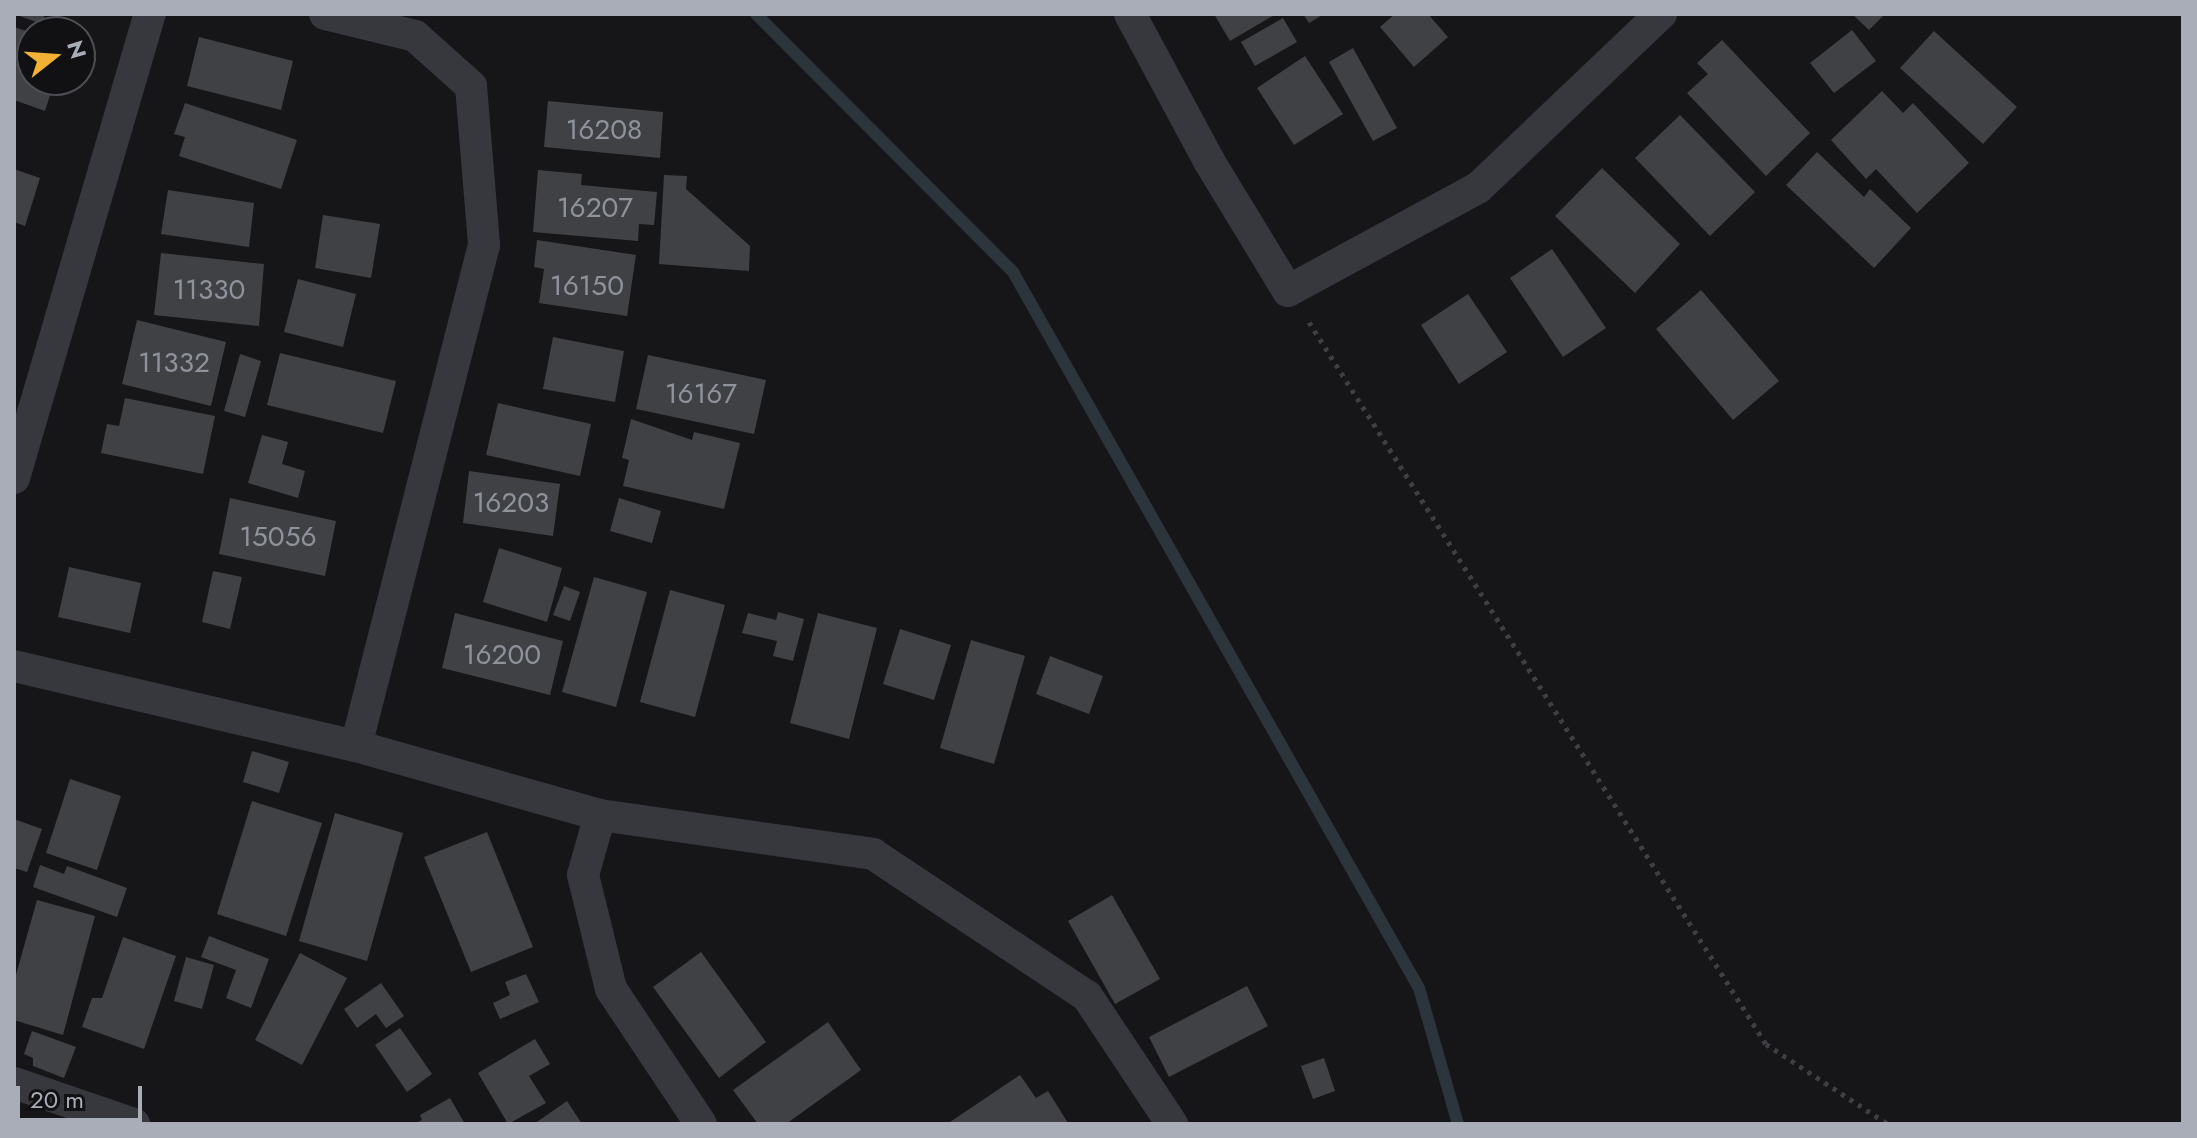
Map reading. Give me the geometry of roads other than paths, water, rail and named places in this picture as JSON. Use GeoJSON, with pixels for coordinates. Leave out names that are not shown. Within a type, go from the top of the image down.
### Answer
{"type":"FeatureCollection","features":[{"type":"Feature","properties":{"kind":"street"},"geometry":{"type":"LineString","coordinates":[[14,478],[150,14]]}},
{"type":"Feature","properties":{"kind":"street"},"geometry":{"type":"LineString","coordinates":[[325,14],[415,36],[471,86],[484,245],[356,746]]}},
{"type":"Feature","properties":{"kind":"street"},"geometry":{"type":"LineString","coordinates":[[1130,14],[1209,161],[1288,291],[1478,188],[1661,14]]}},
{"type":"Feature","properties":{"kind":"street"},"geometry":{"type":"LineString","coordinates":[[14,666],[356,746],[600,815],[873,854],[1087,996],[1172,1124]]}},
{"type":"Feature","properties":{"kind":"street"},"geometry":{"type":"LineString","coordinates":[[600,815],[583,875],[611,989],[701,1124]]}},
{"type":"Feature","properties":{"kind":"street"},"geometry":{"type":"LineString","coordinates":[[14,1083],[134,1124]]}},
{"type":"Feature","properties":{"kind":"waterway"},"geometry":{"type":"LineString","coordinates":[[756,14],[1013,272],[1419,988],[1458,1124]]}}]}
